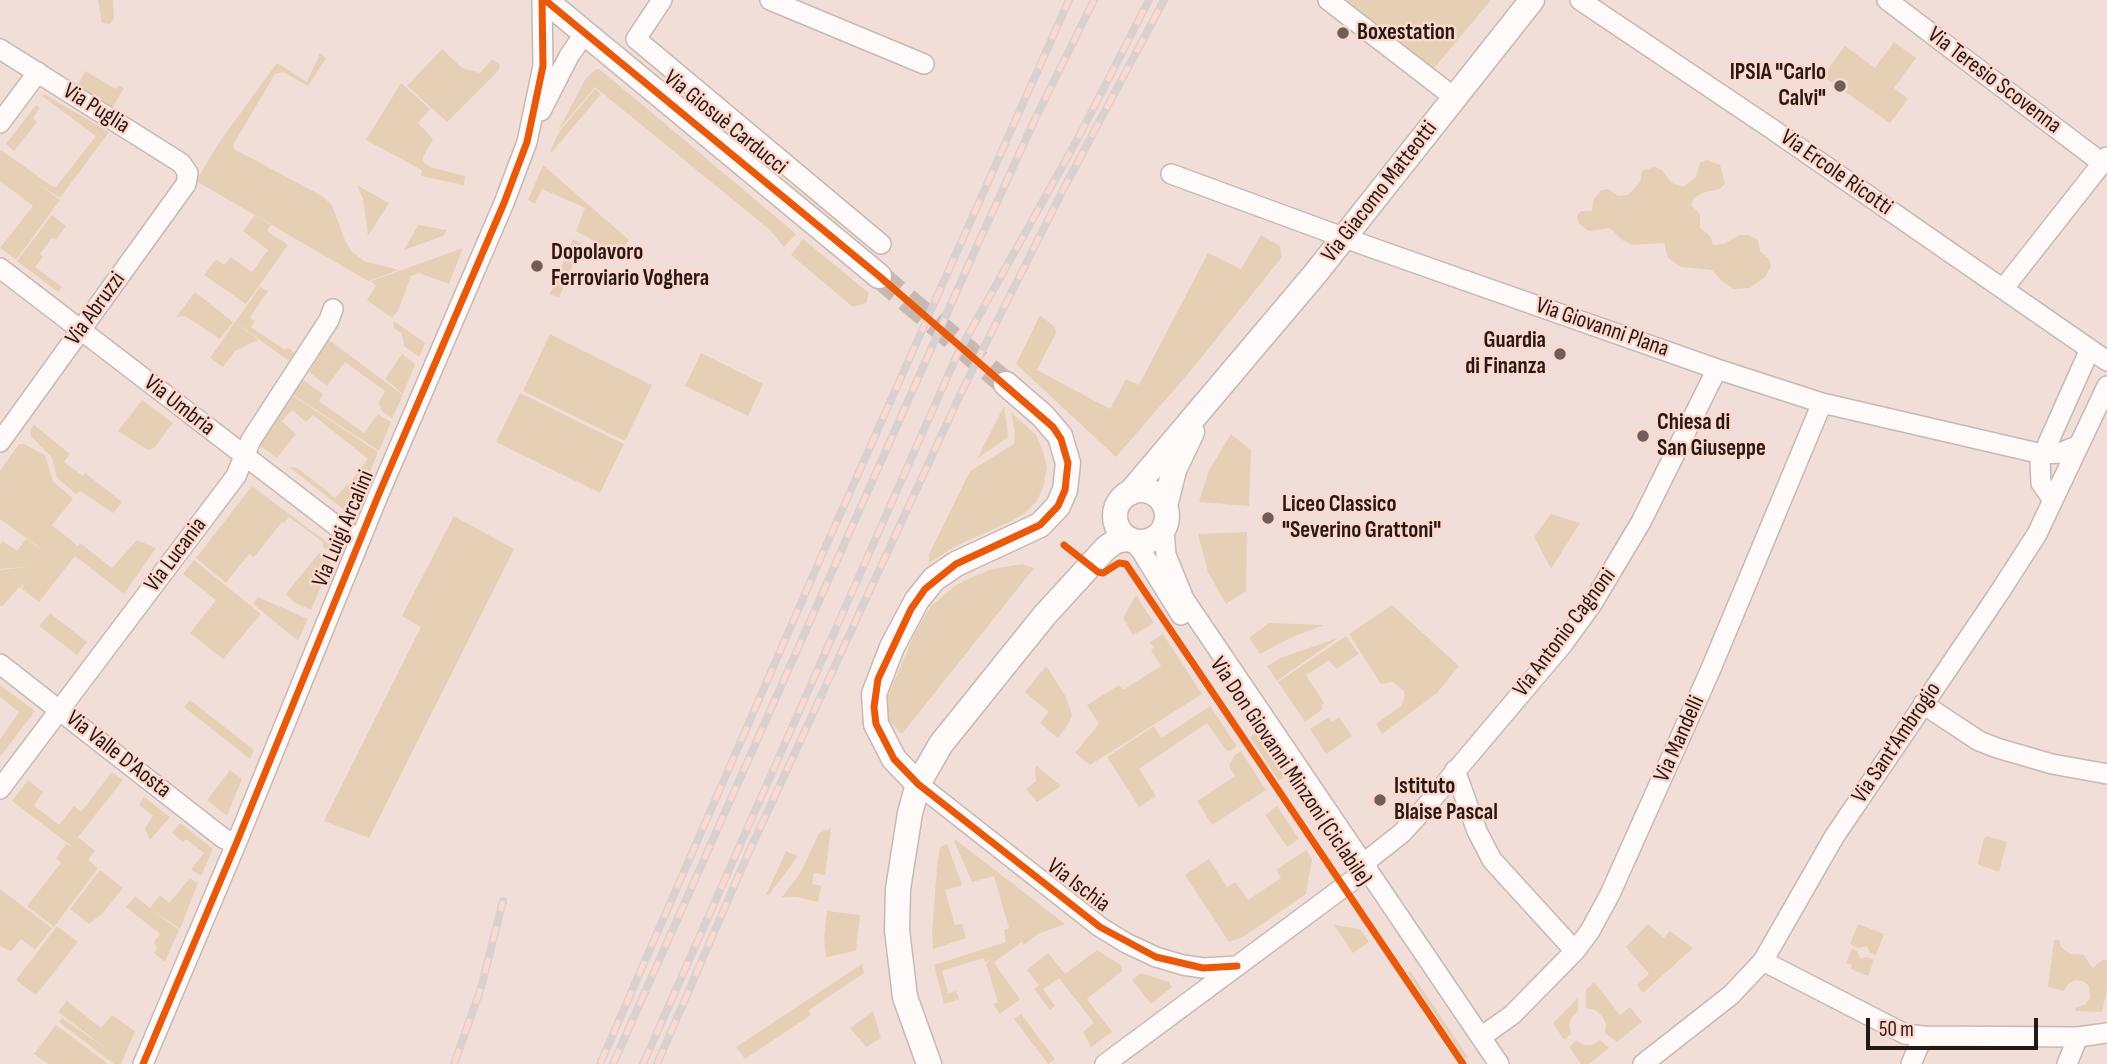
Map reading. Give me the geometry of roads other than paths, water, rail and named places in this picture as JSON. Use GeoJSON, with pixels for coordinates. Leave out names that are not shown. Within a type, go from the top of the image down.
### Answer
{"type":"FeatureCollection","features":[{"type":"Feature","properties":{"kind":"street","name":"Via Giosuè Carducci"},"geometry":{"type":"LineString","coordinates":[[543,0],[879,276]]}},
{"type":"Feature","properties":{"kind":"street","name":"Via Luigi Arcalini"},"geometry":{"type":"LineString","coordinates":[[530,131],[543,66],[543,0]]}},
{"type":"Feature","properties":{"kind":"street","name":"Via Giosuè Carducci"},"geometry":{"type":"LineString","coordinates":[[662,0],[636,39],[881,244]]}},
{"type":"Feature","properties":{"kind":"street"},"geometry":{"type":"LineString","coordinates":[[770,0],[924,64]]}},
{"type":"Feature","properties":{"kind":"street"},"geometry":{"type":"LineString","coordinates":[[1328,0],[1455,98]]}},
{"type":"Feature","properties":{"kind":"street","name":"Via Giacomo Matteotti"},"geometry":{"type":"LineString","coordinates":[[1225,382],[1532,0]]}},
{"type":"Feature","properties":{"kind":"street","name":"Via Ercole Ricotti"},"geometry":{"type":"LineString","coordinates":[[1580,0],[2090,349]]}},
{"type":"Feature","properties":{"kind":"street","name":"Via Teresio Scovenna"},"geometry":{"type":"LineString","coordinates":[[1887,0],[2104,160]]}},
{"type":"Feature","properties":{"kind":"street","name":"Via Luigi Arcalini"},"geometry":{"type":"LineString","coordinates":[[143,1064],[361,538],[504,203],[530,131],[569,56],[585,33]]}},
{"type":"Feature","properties":{"kind":"street","name":"Via Puglia"},"geometry":{"type":"LineString","coordinates":[[0,48],[181,163],[188,173]]}},
{"type":"Feature","properties":{"kind":"street"},"geometry":{"type":"LineString","coordinates":[[0,123],[38,72]]}},
{"type":"Feature","properties":{"kind":"street"},"geometry":{"type":"LineString","coordinates":[[2003,289],[2104,160]]}},
{"type":"Feature","properties":{"kind":"street","name":"Via Abruzzi"},"geometry":{"type":"LineString","coordinates":[[0,442],[186,184],[188,173]]}},
{"type":"Feature","properties":{"kind":"street","name":"Via Giovanni Plana"},"geometry":{"type":"LineString","coordinates":[[1171,174],[1717,369],[1822,403],[2042,454]]}},
{"type":"Feature","properties":{"kind":"street","name":"Via Umbria"},"geometry":{"type":"LineString","coordinates":[[0,268],[343,531],[361,538]]}},
{"type":"Feature","properties":{"kind":"street","name":"Via Lucania"},"geometry":{"type":"LineString","coordinates":[[0,789],[236,476],[251,440],[329,320],[333,309]]}},
{"type":"Feature","properties":{"kind":"street"},"geometry":{"type":"LineString","coordinates":[[2053,500],[2044,489],[2039,475],[2042,454],[2090,349],[2107,361]]}},
{"type":"Feature","properties":{"kind":"street","name":"Via Antonio Cagnoni"},"geometry":{"type":"LineString","coordinates":[[1105,1064],[1366,866],[1402,833],[1563,644],[1592,604],[1642,522],[1717,369]]}},
{"type":"Feature","properties":{"kind":"street"},"geometry":{"type":"LineString","coordinates":[[1044,616],[1061,587],[1104,531],[1123,501],[1225,382]]}},
{"type":"Feature","properties":{"kind":"street"},"geometry":{"type":"LineString","coordinates":[[929,1064],[905,997],[897,930],[898,889],[910,813],[918,784],[941,744],[1044,616],[1106,548],[1116,541],[1150,541],[1158,536],[1165,517],[1174,470],[1189,437],[1225,382]]}},
{"type":"Feature","properties":{"kind":"street"},"geometry":{"type":"LineString","coordinates":[[918,784],[894,759],[874,715],[874,694],[878,679],[897,637],[917,600],[934,579],[957,564],[1040,525],[1058,506],[1065,490],[1068,463],[1060,436],[1043,416],[1006,384]]}},
{"type":"Feature","properties":{"kind":"street","name":"Via Sant'Ambrogio"},"geometry":{"type":"LineString","coordinates":[[1643,1064],[1731,995],[1763,961],[1834,837],[2037,534],[2107,386]]}},
{"type":"Feature","properties":{"kind":"street","name":"Via Mandelli"},"geometry":{"type":"LineString","coordinates":[[1481,1037],[1512,1015],[1575,951],[1590,931],[1630,852],[1710,671],[1822,403]]}},
{"type":"Feature","properties":{"kind":"street"},"geometry":{"type":"LineString","coordinates":[[2042,454],[2060,453],[2079,445]]}},
{"type":"Feature","properties":{"kind":"street"},"geometry":{"type":"LineString","coordinates":[[1234,673],[1197,637],[1166,595],[1142,552],[1118,528],[1123,501],[1142,490],[1153,493],[1165,517],[1166,555],[1184,599],[1481,1037],[1492,1061]]}},
{"type":"Feature","properties":{"kind":"street","name":"Via Valle D'Aosta"},"geometry":{"type":"LineString","coordinates":[[0,664],[223,838],[236,844]]}},
{"type":"Feature","properties":{"kind":"street"},"geometry":{"type":"LineString","coordinates":[[1923,704],[1979,741],[1997,748],[2052,764],[2107,774]]}},
{"type":"Feature","properties":{"kind":"street"},"geometry":{"type":"LineString","coordinates":[[1455,770],[1477,831],[1492,860],[1575,951]]}},
{"type":"Feature","properties":{"kind":"street","name":"Via Ischia"},"geometry":{"type":"LineString","coordinates":[[918,784],[1100,927],[1126,943],[1156,957],[1183,965],[1203,968],[1237,966]]}},
{"type":"Feature","properties":{"kind":"street"},"geometry":{"type":"LineString","coordinates":[[1763,961],[1905,1034],[1923,1037],[2078,1037],[2107,1033]]}},
{"type":"Feature","properties":{"kind":"street"},"geometry":{"type":"LineString","coordinates":[[1911,1064],[1923,1037]]}},
{"type":"Feature","properties":{"kind":"street"},"geometry":{"type":"LineString","coordinates":[[2067,1064],[2078,1037]]}},
{"type":"Feature","properties":{"kind":"tunnel"},"geometry":{"type":"LineString","coordinates":[[879,276],[1006,384]]}},
{"type":"Feature","properties":{"kind":"railway"},"geometry":{"type":"LineString","coordinates":[[600,1064],[822,555],[1069,0]]}},
{"type":"Feature","properties":{"kind":"railway"},"geometry":{"type":"LineString","coordinates":[[613,1064],[976,248],[1036,117],[1094,0]]}},
{"type":"Feature","properties":{"kind":"railway"},"geometry":{"type":"LineString","coordinates":[[643,1064],[957,355],[1077,140],[1149,0]]}},
{"type":"Feature","properties":{"kind":"railway"},"geometry":{"type":"LineString","coordinates":[[657,1064],[748,854],[961,393],[1064,188],[1164,0]]}},
{"type":"Feature","properties":{"kind":"railway"},"geometry":{"type":"LineString","coordinates":[[454,1064],[481,988],[503,901]]}},
{"type":"Feature","properties":{"kind":"place","name":"Boxestation"},"geometry":{"type":"Point","coordinates":[1343,33]}},
{"type":"Feature","properties":{"kind":"place","name":"IPSIA \"Carlo Calvi\""},"geometry":{"type":"Point","coordinates":[1840,86]}},
{"type":"Feature","properties":{"kind":"place","name":"Dopolavoro Ferroviario Voghera"},"geometry":{"type":"Point","coordinates":[537,266]}},
{"type":"Feature","properties":{"kind":"place","name":"Guardia di Finanza"},"geometry":{"type":"Point","coordinates":[1560,354]}},
{"type":"Feature","properties":{"kind":"place","name":"Chiesa di San Giuseppe"},"geometry":{"type":"Point","coordinates":[1643,436]}},
{"type":"Feature","properties":{"kind":"place","name":"Liceo Classico \"Severino Grattoni\""},"geometry":{"type":"Point","coordinates":[1268,518]}},
{"type":"Feature","properties":{"kind":"place","name":"Istituto Blaise Pascal"},"geometry":{"type":"Point","coordinates":[1380,800]}}]}
